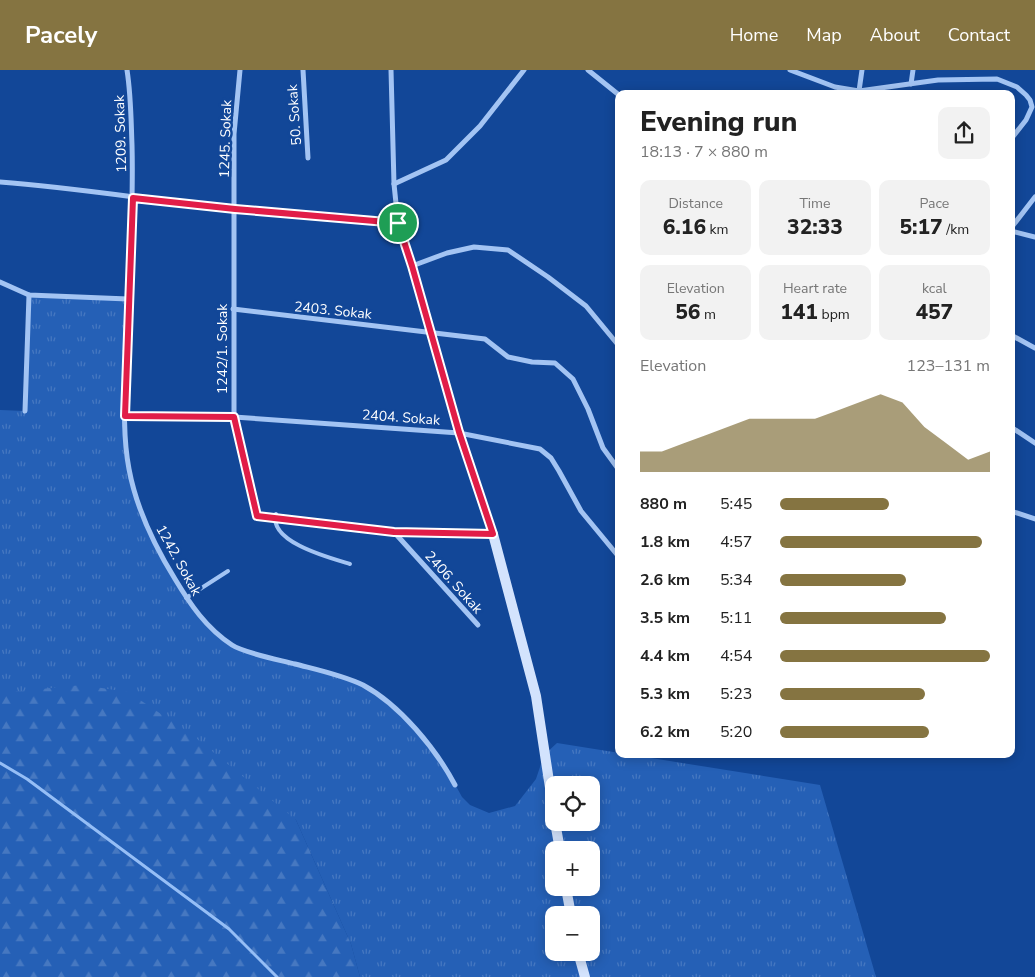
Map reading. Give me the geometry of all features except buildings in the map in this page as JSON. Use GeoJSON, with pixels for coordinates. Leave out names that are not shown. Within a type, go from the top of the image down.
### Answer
{"type":"FeatureCollection","features":[{"type":"Feature","properties":{"kind":"street","name":"1209. Sokak"},"geometry":{"type":"LineString","coordinates":[[127,70],[130,91],[133,198]]}},
{"type":"Feature","properties":{"kind":"street","name":"1245. Sokak"},"geometry":{"type":"LineString","coordinates":[[235,209],[234,134],[240,70]]}},
{"type":"Feature","properties":{"kind":"street","name":"50. Sokak"},"geometry":{"type":"LineString","coordinates":[[303,70],[308,158]]}},
{"type":"Feature","properties":{"kind":"street"},"geometry":{"type":"LineString","coordinates":[[390,70],[394,184],[398,223],[459,432],[493,534],[536,696],[548,776]]}},
{"type":"Feature","properties":{"kind":"street"},"geometry":{"type":"LineString","coordinates":[[394,184],[446,160],[480,126],[524,70]]}},
{"type":"Feature","properties":{"kind":"street"},"geometry":{"type":"LineString","coordinates":[[588,70],[615,92]]}},
{"type":"Feature","properties":{"kind":"street"},"geometry":{"type":"LineString","coordinates":[[790,70],[835,87],[853,90]]}},
{"type":"Feature","properties":{"kind":"street"},"geometry":{"type":"LineString","coordinates":[[859,90],[862,70]]}},
{"type":"Feature","properties":{"kind":"street"},"geometry":{"type":"LineString","coordinates":[[911,84],[913,70]]}},
{"type":"Feature","properties":{"kind":"street"},"geometry":{"type":"LineString","coordinates":[[866,90],[938,80],[997,79],[1016,87],[1026,95],[1032,107],[1026,120],[1015,134]]}},
{"type":"Feature","properties":{"kind":"street"},"geometry":{"type":"LineString","coordinates":[[0,182],[59,187],[133,198],[235,209],[398,223]]}},
{"type":"Feature","properties":{"kind":"street"},"geometry":{"type":"LineString","coordinates":[[1015,224],[1035,197]]}},
{"type":"Feature","properties":{"kind":"street","name":"1242. Sokak"},"geometry":{"type":"LineString","coordinates":[[133,198],[125,416],[129,469],[148,528],[165,562],[186,598],[200,618],[211,629],[235,647],[346,678],[365,686],[393,707],[411,724],[434,751],[455,785]]}},
{"type":"Feature","properties":{"kind":"street","name":"1242/1. Sokak"},"geometry":{"type":"LineString","coordinates":[[235,209],[233,309],[234,417],[257,516],[394,532]]}},
{"type":"Feature","properties":{"kind":"street"},"geometry":{"type":"LineString","coordinates":[[1015,231],[1035,237]]}},
{"type":"Feature","properties":{"kind":"street"},"geometry":{"type":"LineString","coordinates":[[412,266],[447,253],[474,247],[508,250],[586,306],[615,341]]}},
{"type":"Feature","properties":{"kind":"street"},"geometry":{"type":"LineString","coordinates":[[0,282],[29,295],[128,299]]}},
{"type":"Feature","properties":{"kind":"street"},"geometry":{"type":"LineString","coordinates":[[25,411],[29,295]]}},
{"type":"Feature","properties":{"kind":"street","name":"2403. Sokak"},"geometry":{"type":"LineString","coordinates":[[233,309],[485,339],[508,357],[532,362],[555,363],[573,379],[588,409],[603,448],[615,464]]}},
{"type":"Feature","properties":{"kind":"street"},"geometry":{"type":"LineString","coordinates":[[1015,337],[1035,348]]}},
{"type":"Feature","properties":{"kind":"street","name":"2404. Sokak"},"geometry":{"type":"LineString","coordinates":[[125,416],[234,417],[459,432],[540,448],[551,458],[581,511],[615,552]]}},
{"type":"Feature","properties":{"kind":"street"},"geometry":{"type":"LineString","coordinates":[[1015,430],[1035,443]]}},
{"type":"Feature","properties":{"kind":"street"},"geometry":{"type":"LineString","coordinates":[[1015,512],[1035,519]]}},
{"type":"Feature","properties":{"kind":"street"},"geometry":{"type":"LineString","coordinates":[[394,532],[493,534]]}},
{"type":"Feature","properties":{"kind":"street","name":"2406. Sokak"},"geometry":{"type":"LineString","coordinates":[[394,532],[478,625]]}},
{"type":"Feature","properties":{"kind":"street"},"geometry":{"type":"LineString","coordinates":[[581,961],[585,977]]}},
{"type":"Feature","properties":{"kind":"lane"},"geometry":{"type":"LineString","coordinates":[[276,514],[277,529],[287,539],[323,555],[350,564]]}},
{"type":"Feature","properties":{"kind":"lane"},"geometry":{"type":"LineString","coordinates":[[186,598],[228,571]]}},
{"type":"Feature","properties":{"kind":"green space"},"geometry":{"type":"Polygon","coordinates":[[[29,295],[128,299],[125,416],[129,469],[139,503],[165,562],[201,618],[235,647],[346,678],[365,686],[411,724],[446,768],[462,797],[470,805],[489,813],[515,806],[536,779],[544,755],[557,743],[615,752],[615,758],[651,758],[820,785],[876,977],[360,977],[351,944],[296,820],[0,693],[0,410],[25,411],[29,295]]]}},
{"type":"Feature","properties":{"kind":"green space"},"geometry":{"type":"Polygon","coordinates":[[[82,685],[128,692],[191,734],[296,820],[351,944],[360,977],[0,977],[0,693],[82,685]]]}},
{"type":"Feature","properties":{"kind":"waterway"},"geometry":{"type":"LineString","coordinates":[[0,763],[27,779],[229,929],[277,977]]}},
{"type":"Feature","properties":{"kind":"route"},"geometry":{"type":"LineString","coordinates":[[133,198],[398,223],[459,432],[493,534],[394,532],[257,516],[234,417],[125,416],[133,198]]}}]}
